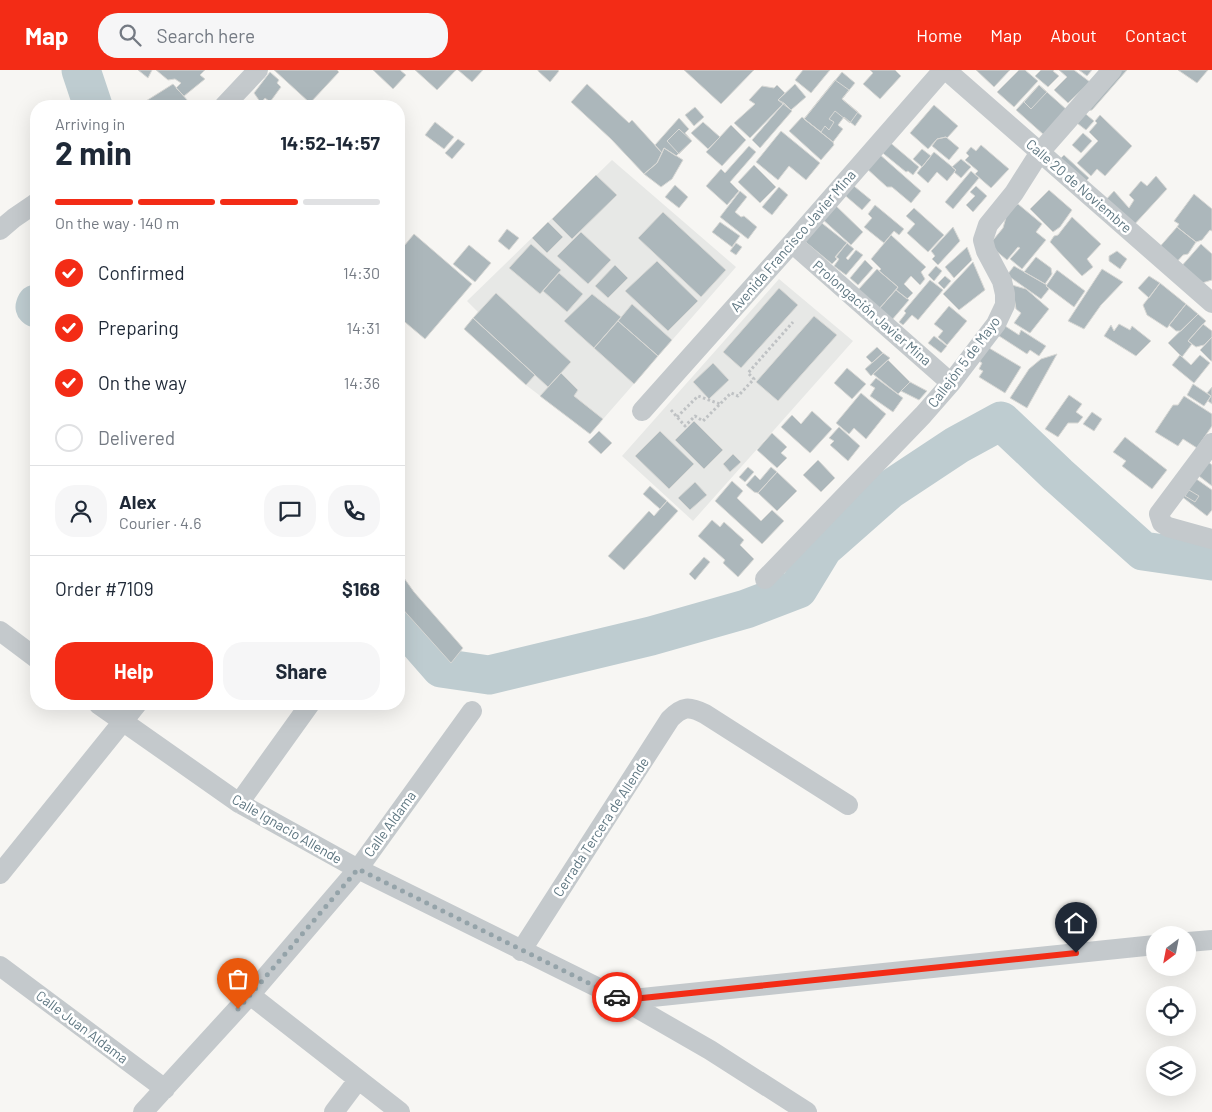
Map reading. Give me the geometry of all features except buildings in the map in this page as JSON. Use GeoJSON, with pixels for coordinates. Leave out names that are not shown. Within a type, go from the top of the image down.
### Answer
{"type":"FeatureCollection","features":[{"type":"Feature","properties":{"kind":"street"},"geometry":{"type":"LineString","coordinates":[[230,100],[258,70]]}},
{"type":"Feature","properties":{"kind":"street","name":"Calle 20 de Noviembre"},"geometry":{"type":"LineString","coordinates":[[944,70],[1212,303]]}},
{"type":"Feature","properties":{"kind":"street","name":"Avenida Francisco Javier Mina"},"geometry":{"type":"LineString","coordinates":[[642,411],[944,70]]}},
{"type":"Feature","properties":{"kind":"street","name":"Callejón 5 de Mayo"},"geometry":{"type":"LineString","coordinates":[[765,579],[923,415],[996,324],[1005,304],[1002,281],[986,251],[983,240],[988,225],[1014,193],[1040,152],[1112,70]]}},
{"type":"Feature","properties":{"kind":"street"},"geometry":{"type":"LineString","coordinates":[[0,230],[30,207]]}},
{"type":"Feature","properties":{"kind":"street","name":"Prolongación Javier Mina"},"geometry":{"type":"LineString","coordinates":[[792,243],[951,382]]}},
{"type":"Feature","properties":{"kind":"street"},"geometry":{"type":"LineString","coordinates":[[1212,443],[1158,514],[1162,523],[1168,527],[1212,539]]}},
{"type":"Feature","properties":{"kind":"street"},"geometry":{"type":"LineString","coordinates":[[0,631],[30,654]]}},
{"type":"Feature","properties":{"kind":"street","name":"Cerrada Tercera de Allende"},"geometry":{"type":"LineString","coordinates":[[521,951],[670,719],[677,712],[685,708],[694,708],[705,714],[848,805]]}},
{"type":"Feature","properties":{"kind":"street","name":"Calle Ignacio Allende"},"geometry":{"type":"LineString","coordinates":[[106,710],[240,803],[358,869],[623,1000],[710,1050],[808,1112]]}},
{"type":"Feature","properties":{"kind":"street"},"geometry":{"type":"LineString","coordinates":[[0,874],[132,710]]}},
{"type":"Feature","properties":{"kind":"street"},"geometry":{"type":"LineString","coordinates":[[240,803],[306,710]]}},
{"type":"Feature","properties":{"kind":"street","name":"Calle Aldama"},"geometry":{"type":"LineString","coordinates":[[143,1112],[250,995],[358,869],[472,711]]}},
{"type":"Feature","properties":{"kind":"street"},"geometry":{"type":"LineString","coordinates":[[1196,941],[1212,940]]}},
{"type":"Feature","properties":{"kind":"street"},"geometry":{"type":"LineString","coordinates":[[623,1000],[1146,946]]}},
{"type":"Feature","properties":{"kind":"street","name":"Calle Juan Aldama"},"geometry":{"type":"LineString","coordinates":[[0,966],[165,1088]]}},
{"type":"Feature","properties":{"kind":"street"},"geometry":{"type":"LineString","coordinates":[[250,995],[400,1112]]}},
{"type":"Feature","properties":{"kind":"street"},"geometry":{"type":"LineString","coordinates":[[334,1112],[358,1080]]}},
{"type":"Feature","properties":{"kind":"path"},"geometry":{"type":"LineString","coordinates":[[667,406],[685,426],[695,416],[702,421],[731,393],[738,396],[754,379],[748,372],[793,322]]}},
{"type":"Feature","properties":{"kind":"path"},"geometry":{"type":"LineString","coordinates":[[677,417],[698,396],[720,404]]}},
{"type":"Feature","properties":{"kind":"shaded area"},"geometry":{"type":"Polygon","coordinates":[[[612,160],[736,267],[590,434],[526,385],[464,329],[478,312],[467,301],[612,160]]]}},
{"type":"Feature","properties":{"kind":"shaded area"},"geometry":{"type":"Polygon","coordinates":[[[779,279],[853,341],[693,521],[622,456],[779,279]]]}},
{"type":"Feature","properties":{"kind":"waterway"},"geometry":{"type":"LineString","coordinates":[[81,70],[91,100]]}},
{"type":"Feature","properties":{"kind":"waterway"},"geometry":{"type":"LineString","coordinates":[[405,627],[441,668],[489,675],[651,636],[746,609],[798,589],[823,548],[889,490],[957,445],[1001,421],[1143,551],[1212,561]]}},
{"type":"Feature","properties":{"kind":"way so far"},"geometry":{"type":"LineString","coordinates":[[238,1009],[358,869],[617,997]]}},
{"type":"Feature","properties":{"kind":"route"},"geometry":{"type":"LineString","coordinates":[[617,997],[623,1000],[1076,953]]}}]}
